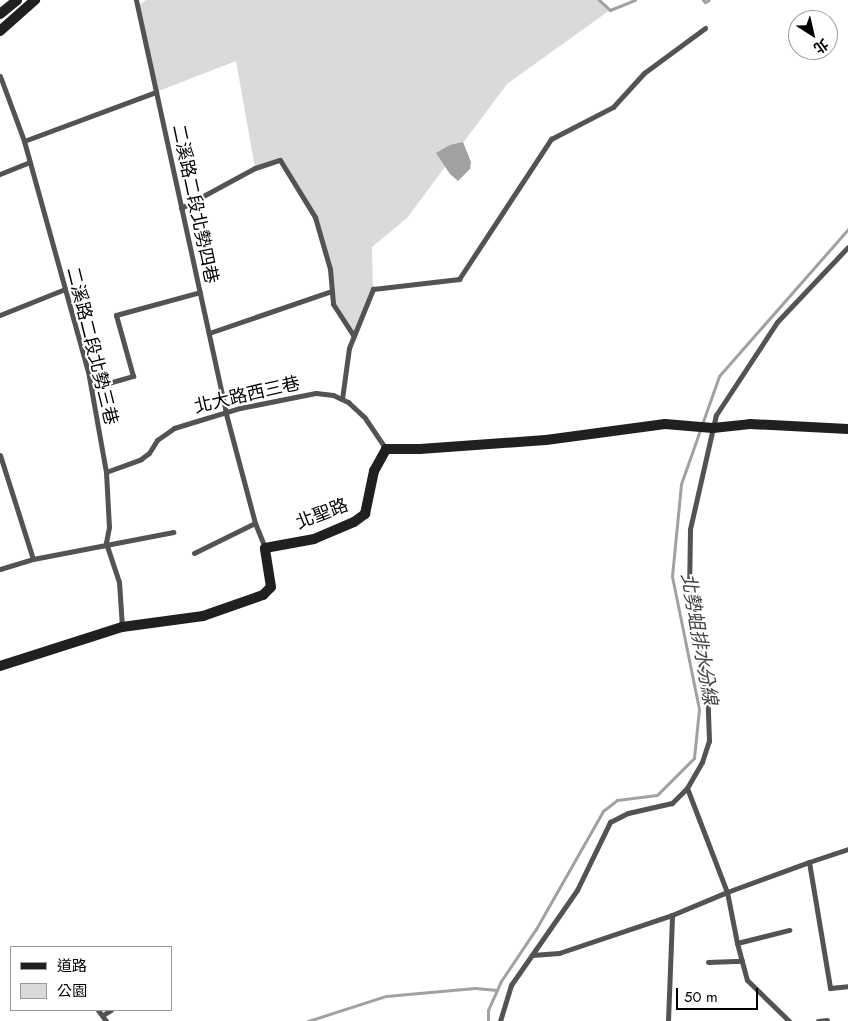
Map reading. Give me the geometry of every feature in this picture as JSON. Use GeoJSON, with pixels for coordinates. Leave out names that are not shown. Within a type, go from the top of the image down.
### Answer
{"type":"FeatureCollection","features":[{"type":"Feature","properties":{"kind":"street"},"geometry":{"type":"LineString","coordinates":[[0,14],[17,0]]}},
{"type":"Feature","properties":{"kind":"street"},"geometry":{"type":"LineString","coordinates":[[0,31],[35,0]]}},
{"type":"Feature","properties":{"kind":"street"},"geometry":{"type":"LineString","coordinates":[[386,449],[420,449],[546,440],[665,424],[710,428],[750,424],[848,430]]}},
{"type":"Feature","properties":{"kind":"street","name":"北聖路"},"geometry":{"type":"LineString","coordinates":[[265,548],[314,539],[354,522],[364,514],[374,471],[386,449]]}},
{"type":"Feature","properties":{"kind":"street"},"geometry":{"type":"LineString","coordinates":[[0,666],[122,627],[203,616],[263,595],[271,587],[265,548]]}},
{"type":"Feature","properties":{"kind":"lane","name":"二溪路二段北勢四巷"},"geometry":{"type":"LineString","coordinates":[[136,0],[226,414]]}},
{"type":"Feature","properties":{"kind":"lane"},"geometry":{"type":"LineString","coordinates":[[342,399],[349,348],[373,289],[459,279],[551,139],[613,107],[644,73],[705,28]]}},
{"type":"Feature","properties":{"kind":"lane","name":"二溪路二段北勢三巷"},"geometry":{"type":"LineString","coordinates":[[0,76],[24,141],[66,289],[91,388],[106,472],[109,527],[106,543],[119,582],[122,627]]}},
{"type":"Feature","properties":{"kind":"lane"},"geometry":{"type":"LineString","coordinates":[[24,141],[156,92]]}},
{"type":"Feature","properties":{"kind":"lane"},"geometry":{"type":"LineString","coordinates":[[181,208],[255,168],[280,160],[315,217],[330,269],[333,304],[354,336]]}},
{"type":"Feature","properties":{"kind":"lane"},"geometry":{"type":"LineString","coordinates":[[0,174],[30,162]]}},
{"type":"Feature","properties":{"kind":"lane"},"geometry":{"type":"LineString","coordinates":[[500,1021],[511,985],[577,890],[610,822],[628,813],[672,803],[687,788],[702,762],[709,741],[708,707],[689,594],[690,529],[710,428],[716,415],[777,322],[848,246]]}},
{"type":"Feature","properties":{"kind":"lane"},"geometry":{"type":"LineString","coordinates":[[0,315],[66,289]]}},
{"type":"Feature","properties":{"kind":"lane"},"geometry":{"type":"LineString","coordinates":[[209,333],[332,291]]}},
{"type":"Feature","properties":{"kind":"lane"},"geometry":{"type":"LineString","coordinates":[[91,388],[133,376],[116,316],[200,292]]}},
{"type":"Feature","properties":{"kind":"lane","name":"北大路西三巷"},"geometry":{"type":"LineString","coordinates":[[106,472],[141,460],[149,454],[158,440],[174,428],[226,414],[240,408],[316,393],[333,395],[348,402],[365,418],[386,449]]}},
{"type":"Feature","properties":{"kind":"lane"},"geometry":{"type":"LineString","coordinates":[[226,414],[255,523],[265,548]]}},
{"type":"Feature","properties":{"kind":"lane"},"geometry":{"type":"LineString","coordinates":[[0,455],[33,559]]}},
{"type":"Feature","properties":{"kind":"lane"},"geometry":{"type":"LineString","coordinates":[[194,553],[255,523]]}},
{"type":"Feature","properties":{"kind":"lane"},"geometry":{"type":"LineString","coordinates":[[0,569],[33,559],[106,543],[173,532]]}},
{"type":"Feature","properties":{"kind":"lane"},"geometry":{"type":"LineString","coordinates":[[687,788],[727,892],[737,943],[747,980],[789,1021]]}},
{"type":"Feature","properties":{"kind":"lane"},"geometry":{"type":"LineString","coordinates":[[532,955],[559,953],[672,915],[727,892],[848,849]]}},
{"type":"Feature","properties":{"kind":"lane"},"geometry":{"type":"LineString","coordinates":[[809,862],[830,988],[848,986]]}},
{"type":"Feature","properties":{"kind":"lane"},"geometry":{"type":"LineString","coordinates":[[668,1021],[672,915]]}},
{"type":"Feature","properties":{"kind":"lane"},"geometry":{"type":"LineString","coordinates":[[737,943],[789,930]]}},
{"type":"Feature","properties":{"kind":"lane"},"geometry":{"type":"LineString","coordinates":[[708,962],[742,961]]}},
{"type":"Feature","properties":{"kind":"lane"},"geometry":{"type":"LineString","coordinates":[[99,1011],[106,1021]]}},
{"type":"Feature","properties":{"kind":"lane"},"geometry":{"type":"LineString","coordinates":[[103,1015],[109,1011]]}},
{"type":"Feature","properties":{"kind":"lane"},"geometry":{"type":"LineString","coordinates":[[818,1021],[827,1020]]}},
{"type":"Feature","properties":{"kind":"green space"},"geometry":{"type":"Polygon","coordinates":[[[146,0],[599,0],[610,10],[507,84],[407,218],[372,247],[373,289],[354,336],[333,304],[330,269],[315,217],[280,160],[255,168],[236,61],[156,92],[138,6],[146,0]]]}},
{"type":"Feature","properties":{"kind":"shaded area"},"geometry":{"type":"Polygon","coordinates":[[[463,142],[471,162],[470,169],[458,181],[450,174],[436,153],[450,145],[463,142]]]}},
{"type":"Feature","properties":{"kind":"waterway"},"geometry":{"type":"LineString","coordinates":[[599,0],[610,10],[635,0]]}},
{"type":"Feature","properties":{"kind":"waterway"},"geometry":{"type":"LineString","coordinates":[[703,0],[705,2],[709,0]]}},
{"type":"Feature","properties":{"kind":"waterway","name":"北勢蛆排水分線"},"geometry":{"type":"LineString","coordinates":[[488,1021],[488,1010],[501,981],[536,929],[603,811],[617,800],[657,795],[694,758],[699,709],[672,576],[681,484],[719,376],[848,229]]}},
{"type":"Feature","properties":{"kind":"waterway"},"geometry":{"type":"LineString","coordinates":[[308,1021],[386,996],[475,988],[497,990]]}}]}
